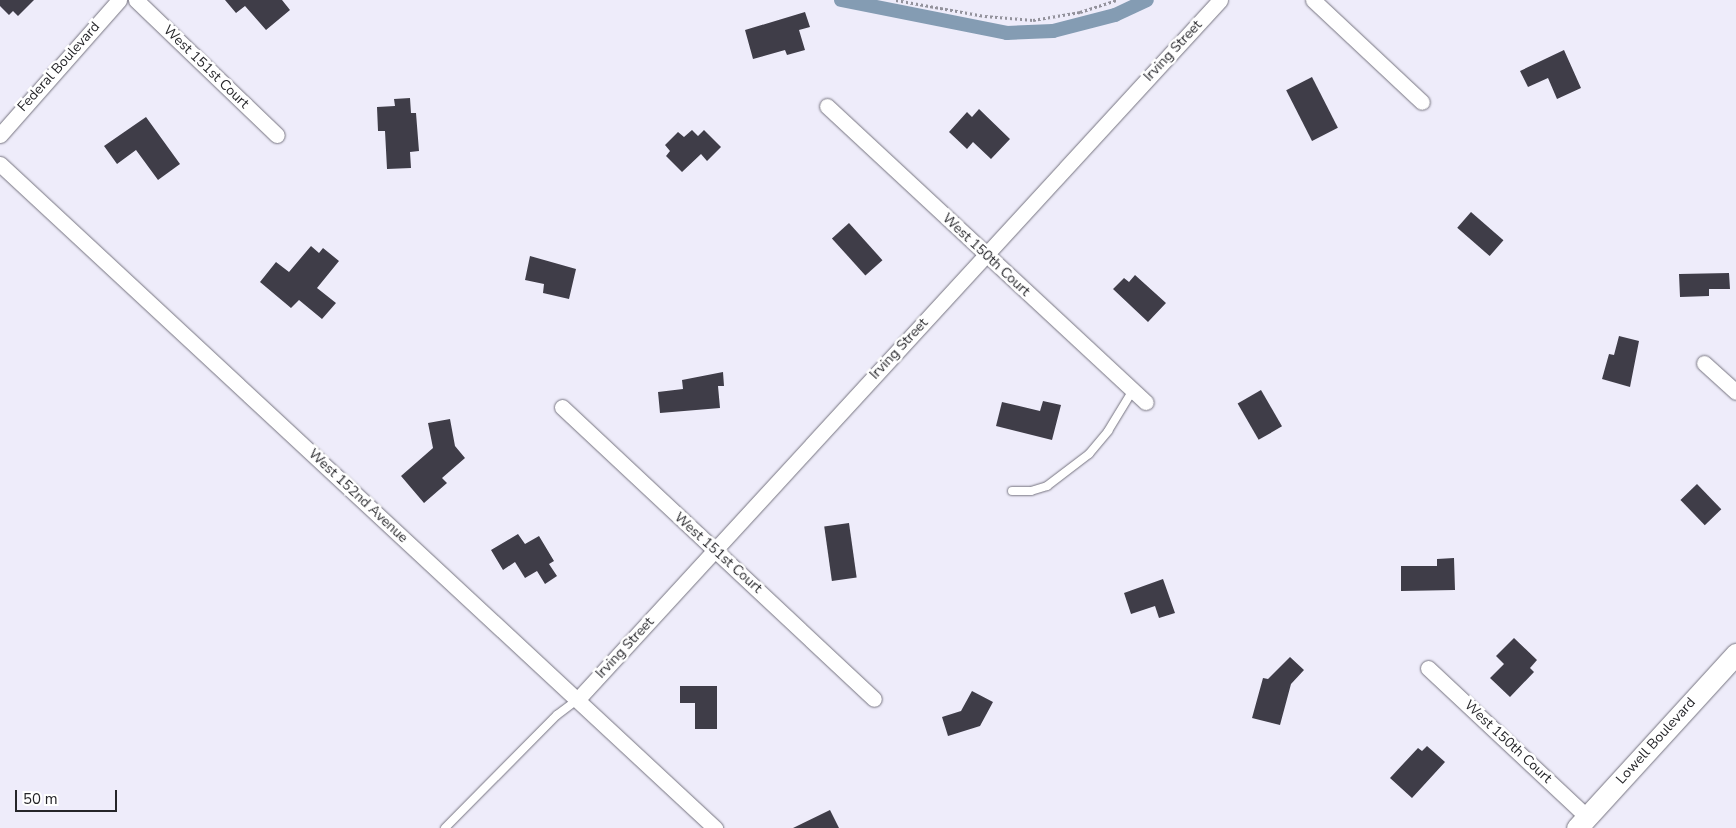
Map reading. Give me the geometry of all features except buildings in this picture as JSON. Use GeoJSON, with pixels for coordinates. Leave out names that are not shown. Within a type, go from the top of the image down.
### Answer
{"type":"FeatureCollection","features":[{"type":"Feature","properties":{"kind":"main road","name":"Lowell Boulevard"},"geometry":{"type":"LineString","coordinates":[[1582,822],[1736,654]]}},
{"type":"Feature","properties":{"kind":"street","name":"Federal Boulevard"},"geometry":{"type":"LineString","coordinates":[[0,135],[119,0]]}},
{"type":"Feature","properties":{"kind":"street","name":"West 151st Court"},"geometry":{"type":"LineString","coordinates":[[136,0],[277,135]]}},
{"type":"Feature","properties":{"kind":"street","name":"Irving Street"},"geometry":{"type":"LineString","coordinates":[[578,699],[1220,0]]}},
{"type":"Feature","properties":{"kind":"street"},"geometry":{"type":"LineString","coordinates":[[1313,0],[1422,102]]}},
{"type":"Feature","properties":{"kind":"street","name":"West 150th Court"},"geometry":{"type":"LineString","coordinates":[[827,106],[1146,402]]}},
{"type":"Feature","properties":{"kind":"street","name":"West 152nd Avenue"},"geometry":{"type":"LineString","coordinates":[[0,164],[715,828]]}},
{"type":"Feature","properties":{"kind":"street"},"geometry":{"type":"LineString","coordinates":[[1704,363],[1736,392]]}},
{"type":"Feature","properties":{"kind":"street","name":"West 151st Court"},"geometry":{"type":"LineString","coordinates":[[562,407],[874,699]]}},
{"type":"Feature","properties":{"kind":"street","name":"West 150th Court"},"geometry":{"type":"LineString","coordinates":[[1428,668],[1582,822]]}},
{"type":"Feature","properties":{"kind":"lane"},"geometry":{"type":"LineString","coordinates":[[1012,491],[1032,491],[1047,486],[1078,463],[1108,431],[1133,390]]}},
{"type":"Feature","properties":{"kind":"lane"},"geometry":{"type":"LineString","coordinates":[[446,828],[546,725],[578,699]]}},
{"type":"Feature","properties":{"kind":"path"},"geometry":{"type":"LineString","coordinates":[[896,0],[985,16],[1033,20],[1080,12],[1117,0]]}},
{"type":"Feature","properties":{"kind":"waterway"},"geometry":{"type":"LineString","coordinates":[[841,0],[1007,33],[1053,31],[1115,15],[1147,0]]}}]}
